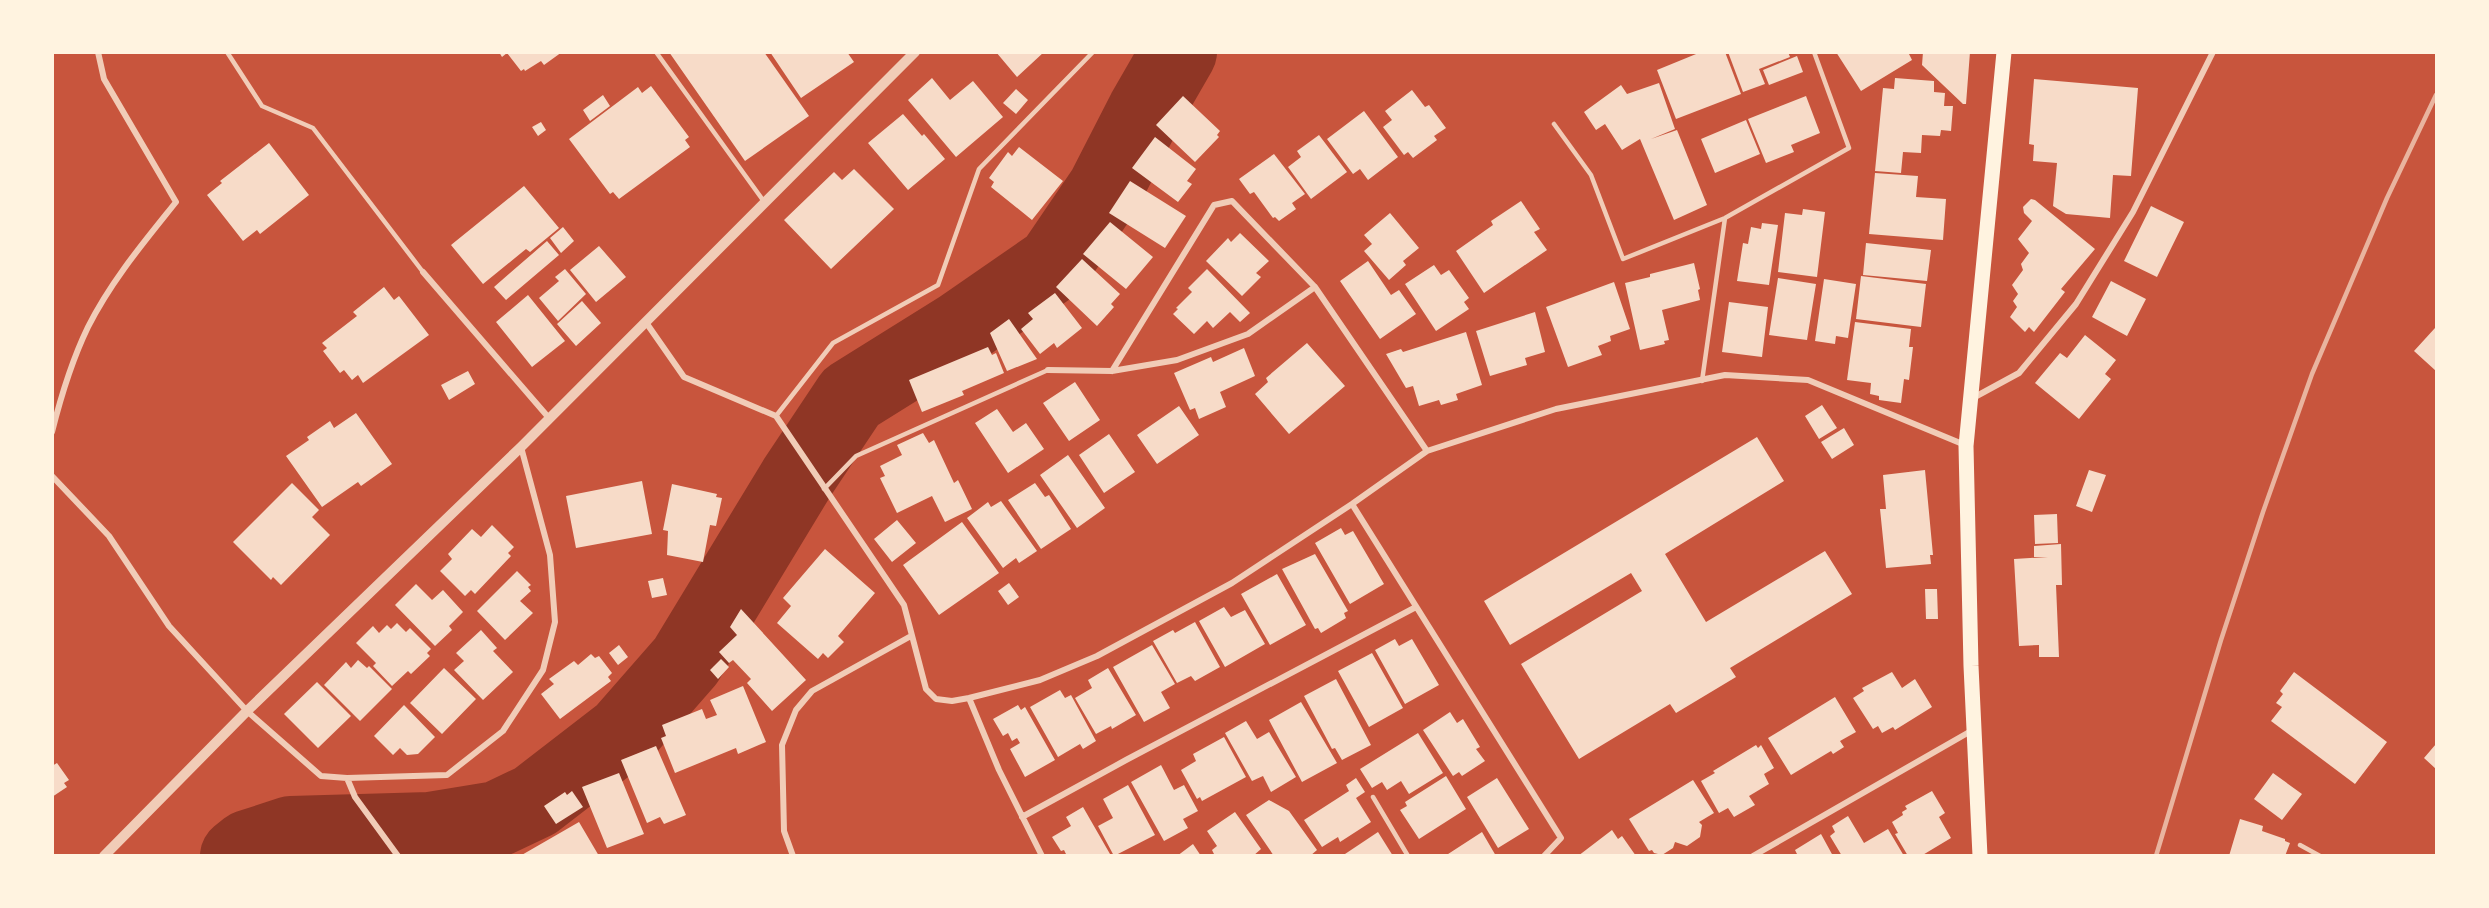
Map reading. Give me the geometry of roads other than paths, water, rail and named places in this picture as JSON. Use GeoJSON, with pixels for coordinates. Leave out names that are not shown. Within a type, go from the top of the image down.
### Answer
{"type":"FeatureCollection","features":[{"type":"Feature","properties":{"kind":"main road"},"geometry":{"type":"LineString","coordinates":[[1980,855],[1966,446],[2004,52]]}},
{"type":"Feature","properties":{"kind":"street"},"geometry":{"type":"LineString","coordinates":[[52,432],[64,386],[88,326],[127,262],[176,202],[104,79],[98,52]]}},
{"type":"Feature","properties":{"kind":"street"},"geometry":{"type":"LineString","coordinates":[[104,855],[247,711],[520,447],[915,52]]}},
{"type":"Feature","properties":{"kind":"street"},"geometry":{"type":"LineString","coordinates":[[1971,399],[2019,373],[2076,304],[2133,212],[2213,52]]}},
{"type":"Feature","properties":{"kind":"street"},"geometry":{"type":"LineString","coordinates":[[1112,371],[1214,205],[1232,201],[1315,287],[1427,452]]}},
{"type":"Feature","properties":{"kind":"street"},"geometry":{"type":"LineString","coordinates":[[423,272],[549,418]]}},
{"type":"Feature","properties":{"kind":"street"},"geometry":{"type":"LineString","coordinates":[[1048,370],[1112,371],[1178,360],[1248,334],[1315,287]]}},
{"type":"Feature","properties":{"kind":"street"},"geometry":{"type":"LineString","coordinates":[[645,321],[684,377],[776,416],[824,489],[885,573],[904,605],[926,689],[936,699],[952,701],[1040,680],[1097,656],[1232,583],[1427,452],[1556,409],[1725,375],[1808,380],[1966,446]]}},
{"type":"Feature","properties":{"kind":"street"},"geometry":{"type":"LineString","coordinates":[[52,476],[109,536],[169,626],[247,711],[321,776],[347,778],[447,775],[503,731],[543,670],[555,622],[550,555],[520,447]]}},
{"type":"Feature","properties":{"kind":"street"},"geometry":{"type":"LineString","coordinates":[[1352,504],[1561,838],[1544,855]]}},
{"type":"Feature","properties":{"kind":"street"},"geometry":{"type":"LineString","coordinates":[[1022,817],[1126,759],[1416,608]]}},
{"type":"Feature","properties":{"kind":"street"},"geometry":{"type":"LineString","coordinates":[[793,855],[784,831],[782,745],[796,710],[812,691],[911,636]]}},
{"type":"Feature","properties":{"kind":"street"},"geometry":{"type":"LineString","coordinates":[[969,698],[999,770],[1042,855]]}},
{"type":"Feature","properties":{"kind":"street"},"geometry":{"type":"LineString","coordinates":[[1753,855],[1974,730]]}},
{"type":"Feature","properties":{"kind":"street"},"geometry":{"type":"LineString","coordinates":[[347,778],[355,797],[398,855]]}},
{"type":"Feature","properties":{"kind":"lane"},"geometry":{"type":"LineString","coordinates":[[227,52],[262,106],[313,128],[423,272]]}},
{"type":"Feature","properties":{"kind":"lane"},"geometry":{"type":"LineString","coordinates":[[656,52],[765,203]]}},
{"type":"Feature","properties":{"kind":"lane"},"geometry":{"type":"LineString","coordinates":[[776,416],[833,343],[938,285],[979,169],[1093,52]]}},
{"type":"Feature","properties":{"kind":"lane"},"geometry":{"type":"LineString","coordinates":[[1554,124],[1591,175],[1623,259],[1725,218],[1849,148],[1814,52]]}},
{"type":"Feature","properties":{"kind":"lane"},"geometry":{"type":"LineString","coordinates":[[1702,381],[1725,218]]}},
{"type":"Feature","properties":{"kind":"lane"},"geometry":{"type":"LineString","coordinates":[[824,489],[856,456],[1048,370]]}},
{"type":"Feature","properties":{"kind":"lane"},"geometry":{"type":"LineString","coordinates":[[1373,797],[1408,855]]}},
{"type":"Feature","properties":{"kind":"lane"},"geometry":{"type":"LineString","coordinates":[[2300,845],[2320,855]]}},
{"type":"Feature","properties":{"kind":"waterway"},"geometry":{"type":"LineString","coordinates":[[238,856],[248,848],[291,834],[430,830],[497,819],[535,801],[623,733],[686,661],[797,478],[851,397],[960,329],[1054,264],[1105,189],[1145,111],[1179,52]]}},
{"type":"Feature","properties":{"kind":"railway"},"geometry":{"type":"LineString","coordinates":[[2156,856],[2221,640],[2312,374],[2387,198],[2436,95]]}}]}
